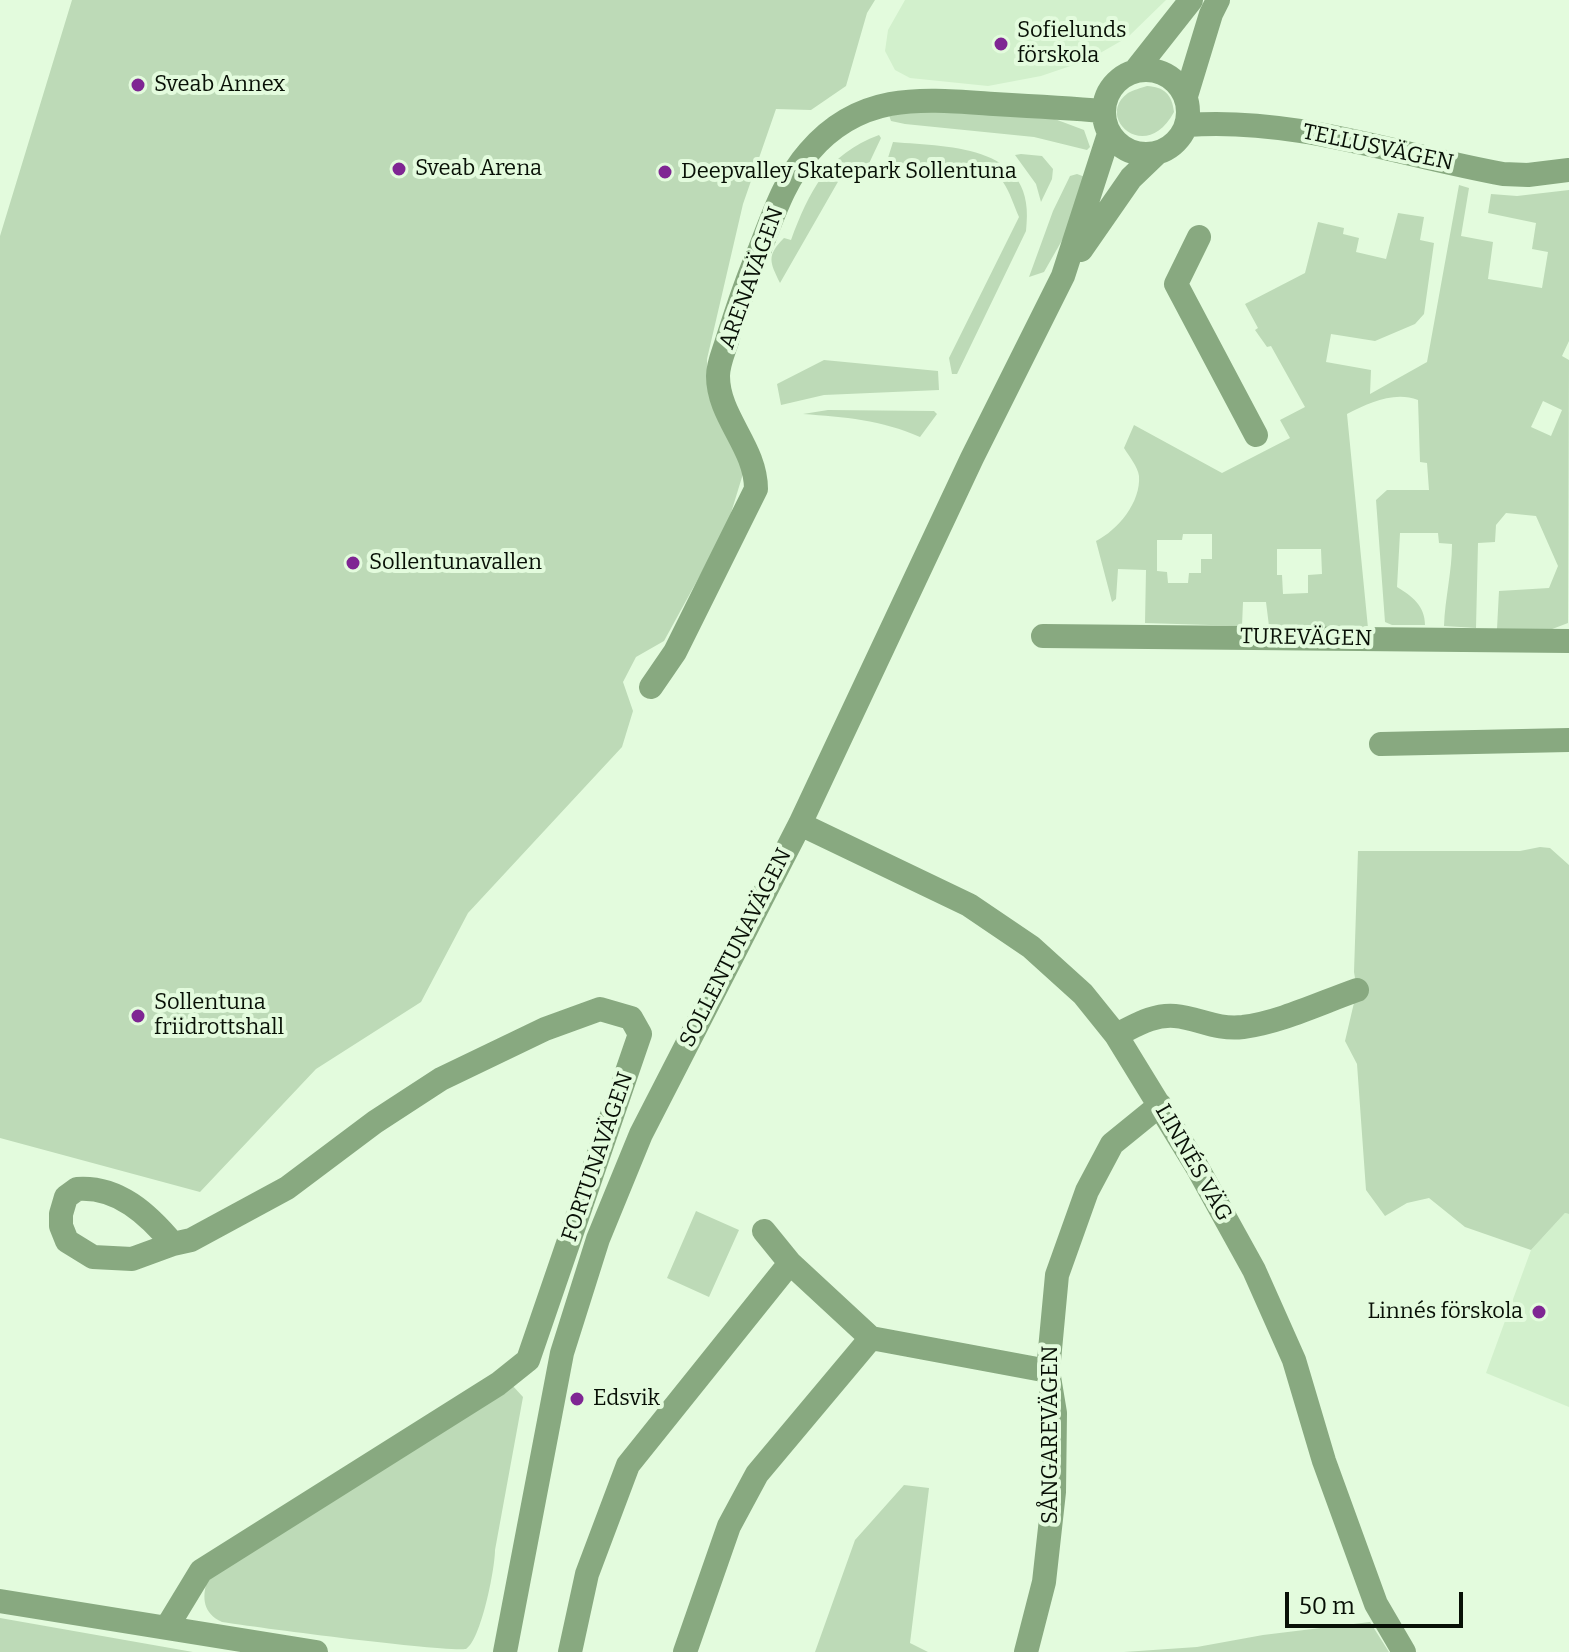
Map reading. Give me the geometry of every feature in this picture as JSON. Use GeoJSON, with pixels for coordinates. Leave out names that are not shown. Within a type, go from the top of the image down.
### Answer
{"type":"FeatureCollection","features":[{"type":"Feature","properties":{"kind":"street"},"geometry":{"type":"LineString","coordinates":[[1135,71],[1191,0]]}},
{"type":"Feature","properties":{"kind":"street"},"geometry":{"type":"LineString","coordinates":[[1186,96],[1218,0]]}},
{"type":"Feature","properties":{"kind":"street"},"geometry":{"type":"LineString","coordinates":[[1150,69],[1165,74],[1177,83],[1186,96],[1189,110],[1187,125],[1180,138],[1156,154],[1141,155],[1127,150],[1106,122],[1106,97],[1123,76],[1135,71],[1150,69]]}},
{"type":"Feature","properties":{"kind":"street","name":"ARENAVÄGEN"},"geometry":{"type":"LineString","coordinates":[[651,687],[675,652],[756,489],[751,459],[720,397],[717,373],[742,291],[778,205],[793,174],[810,151],[850,118],[878,107],[918,99],[1106,122]]}},
{"type":"Feature","properties":{"kind":"street","name":"SOLLENTUNAVÄGEN"},"geometry":{"type":"LineString","coordinates":[[1063,276],[1106,122]]}},
{"type":"Feature","properties":{"kind":"street","name":"TELLUSVÄGEN"},"geometry":{"type":"LineString","coordinates":[[1187,125],[1224,122],[1273,126],[1503,174],[1528,175],[1569,170]]}},
{"type":"Feature","properties":{"kind":"street","name":"SOLLENTUNAVÄGEN"},"geometry":{"type":"LineString","coordinates":[[505,1652],[562,1353],[598,1239],[641,1134],[800,824],[972,458],[1063,276],[1131,178],[1156,154]]}},
{"type":"Feature","properties":{"kind":"street"},"geometry":{"type":"LineString","coordinates":[[1199,237],[1176,284],[1256,435]]}},
{"type":"Feature","properties":{"kind":"street","name":"TUREVÄGEN"},"geometry":{"type":"LineString","coordinates":[[1043,636],[1569,641]]}},
{"type":"Feature","properties":{"kind":"street"},"geometry":{"type":"LineString","coordinates":[[1381,744],[1569,740]]}},
{"type":"Feature","properties":{"kind":"street","name":"LINNÉS VÄG"},"geometry":{"type":"LineString","coordinates":[[800,824],[969,905],[1031,947],[1083,994],[1116,1035],[1160,1105],[1254,1270],[1294,1360],[1324,1461],[1376,1604],[1404,1652]]}},
{"type":"Feature","properties":{"kind":"street"},"geometry":{"type":"LineString","coordinates":[[1116,1035],[1148,1019],[1175,1016],[1208,1026],[1258,1024],[1357,990]]}},
{"type":"Feature","properties":{"kind":"street","name":"FORTUNAVÄGEN"},"geometry":{"type":"LineString","coordinates":[[167,1627],[201,1571],[498,1384],[528,1360],[640,1034],[631,1018],[600,1009],[545,1029],[441,1079],[375,1122],[287,1188],[191,1240],[173,1244]]}},
{"type":"Feature","properties":{"kind":"street","name":"SÅNGAREVÄGEN"},"geometry":{"type":"LineString","coordinates":[[1026,1652],[1044,1582],[1054,1492],[1055,1413],[1048,1371],[1057,1275],[1087,1191],[1112,1144],[1160,1105]]}},
{"type":"Feature","properties":{"kind":"street"},"geometry":{"type":"LineString","coordinates":[[764,1231],[790,1263],[871,1338],[1048,1371]]}},
{"type":"Feature","properties":{"kind":"street"},"geometry":{"type":"LineString","coordinates":[[570,1652],[587,1574],[628,1465],[790,1263]]}},
{"type":"Feature","properties":{"kind":"street"},"geometry":{"type":"LineString","coordinates":[[685,1652],[729,1526],[757,1474],[871,1338]]}},
{"type":"Feature","properties":{"kind":"street"},"geometry":{"type":"LineString","coordinates":[[0,1601],[316,1652]]}},
{"type":"Feature","properties":{"kind":"shaded area","name":"Sollentunavallen"},"geometry":{"type":"Polygon","coordinates":[[[72,0],[875,0],[867,13],[846,86],[811,110],[776,109],[743,204],[707,359],[707,387],[746,464],[727,526],[664,641],[636,657],[623,682],[633,711],[622,747],[468,913],[421,1002],[316,1069],[200,1192],[0,1138],[0,236],[72,0]]]}},
{"type":"Feature","properties":{"kind":"shaded area","name":"Sofielunds förskola"},"geometry":{"type":"Polygon","coordinates":[[[905,0],[1166,0],[1128,37],[1088,60],[1041,76],[988,86],[910,78],[895,70],[885,51],[888,30],[905,0]]]}},
{"type":"Feature","properties":{"kind":"shaded area"},"geometry":{"type":"Polygon","coordinates":[[[1147,86],[1166,93],[1174,112],[1163,127],[1150,135],[1138,136],[1120,124],[1117,114],[1119,103],[1128,93],[1147,86]]]}},
{"type":"Feature","properties":{"kind":"shaded area"},"geometry":{"type":"Polygon","coordinates":[[[887,109],[1052,118],[1084,130],[1090,147],[1087,150],[1034,137],[905,124],[891,121],[887,109]]]}},
{"type":"Feature","properties":{"kind":"shaded area"},"geometry":{"type":"Polygon","coordinates":[[[879,135],[881,138],[864,174],[847,166],[780,283],[772,264],[772,255],[784,238],[791,240],[805,206],[822,177],[846,153],[879,135]]]}},
{"type":"Feature","properties":{"kind":"shaded area"},"geometry":{"type":"Polygon","coordinates":[[[893,142],[941,146],[986,156],[1005,166],[1019,182],[1026,203],[1026,231],[957,374],[952,374],[949,358],[1019,217],[1003,182],[994,175],[948,165],[886,164],[893,142]]]}},
{"type":"Feature","properties":{"kind":"shaded area"},"geometry":{"type":"Polygon","coordinates":[[[1015,155],[1042,156],[1053,169],[1052,179],[1041,202],[1036,184],[1015,155]]]}},
{"type":"Feature","properties":{"kind":"shaded area"},"geometry":{"type":"Polygon","coordinates":[[[1077,174],[1085,177],[1077,214],[1044,272],[1029,277],[1053,211],[1070,176],[1077,174]]]}},
{"type":"Feature","properties":{"kind":"shaded area"},"geometry":{"type":"Polygon","coordinates":[[[1459,185],[1469,188],[1461,236],[1493,242],[1488,279],[1542,288],[1548,252],[1532,249],[1536,223],[1488,213],[1491,194],[1517,196],[1569,190],[1569,341],[1562,356],[1569,360],[1568,623],[1547,631],[1497,629],[1499,591],[1549,588],[1558,566],[1536,516],[1506,513],[1496,525],[1495,542],[1478,543],[1476,628],[1444,626],[1452,544],[1439,543],[1438,533],[1400,533],[1397,587],[1417,602],[1425,625],[1392,625],[1385,622],[1376,500],[1387,490],[1429,490],[1427,463],[1420,462],[1418,400],[1400,397],[1373,402],[1347,414],[1368,628],[1269,626],[1266,602],[1243,602],[1242,626],[1145,623],[1146,570],[1118,569],[1116,599],[1112,602],[1096,541],[1120,522],[1136,496],[1139,476],[1124,448],[1134,425],[1222,473],[1290,438],[1280,420],[1305,407],[1271,346],[1267,347],[1255,330],[1258,328],[1245,304],[1305,273],[1318,222],[1344,228],[1343,234],[1359,238],[1356,252],[1386,259],[1398,213],[1424,217],[1420,240],[1434,243],[1424,314],[1415,324],[1375,341],[1331,334],[1326,362],[1371,370],[1370,394],[1427,362],[1459,185]],[[1543,401],[1531,427],[1551,436],[1562,410],[1543,401]],[[1183,534],[1182,540],[1157,540],[1157,571],[1167,572],[1168,583],[1188,583],[1189,573],[1201,573],[1201,559],[1212,559],[1212,534],[1183,534]],[[1277,549],[1277,575],[1282,575],[1283,594],[1308,593],[1308,575],[1322,574],[1321,549],[1277,549]]]}},
{"type":"Feature","properties":{"kind":"shaded area"},"geometry":{"type":"Polygon","coordinates":[[[824,360],[938,371],[939,390],[824,395],[781,405],[777,384],[824,360]]]}},
{"type":"Feature","properties":{"kind":"shaded area"},"geometry":{"type":"Polygon","coordinates":[[[828,410],[934,411],[937,414],[920,437],[877,423],[803,414],[828,410]]]}},
{"type":"Feature","properties":{"kind":"shaded area"},"geometry":{"type":"Polygon","coordinates":[[[1550,848],[1569,865],[1569,1214],[1565,1213],[1531,1250],[1465,1227],[1429,1198],[1407,1203],[1385,1216],[1366,1190],[1357,1064],[1345,1041],[1357,990],[1354,972],[1358,851],[1520,851],[1550,848]]]}},
{"type":"Feature","properties":{"kind":"shaded area"},"geometry":{"type":"Polygon","coordinates":[[[696,1211],[739,1230],[709,1297],[667,1278],[696,1211]]]}},
{"type":"Feature","properties":{"kind":"shaded area","name":"Linnés förskola"},"geometry":{"type":"Polygon","coordinates":[[[1565,1213],[1569,1214],[1569,1407],[1486,1373],[1531,1250],[1565,1213]]]}},
{"type":"Feature","properties":{"kind":"shaded area"},"geometry":{"type":"Polygon","coordinates":[[[512,1385],[523,1397],[493,1572],[482,1619],[472,1643],[466,1649],[389,1643],[222,1622],[211,1614],[205,1599],[207,1580],[512,1385]]]}},
{"type":"Feature","properties":{"kind":"shaded area"},"geometry":{"type":"Polygon","coordinates":[[[904,1485],[929,1488],[910,1643],[928,1652],[815,1652],[855,1540],[904,1485]]]}},
{"type":"Feature","properties":{"kind":"shaded area"},"geometry":{"type":"Polygon","coordinates":[[[0,1618],[193,1652],[0,1652],[0,1618]]]}},
{"type":"Feature","properties":{"kind":"shaded area"},"geometry":{"type":"Polygon","coordinates":[[[1370,1622],[1389,1652],[1124,1652],[1197,1647],[1263,1635],[1370,1622]]]}},
{"type":"Feature","properties":{"kind":"place","name":"Sofielunds förskola"},"geometry":{"type":"Point","coordinates":[1001,44]}},
{"type":"Feature","properties":{"kind":"place","name":"Sveab Annex"},"geometry":{"type":"Point","coordinates":[138,85]}},
{"type":"Feature","properties":{"kind":"place","name":"Sveab Arena"},"geometry":{"type":"Point","coordinates":[399,169]}},
{"type":"Feature","properties":{"kind":"place","name":"Deepvalley Skatepark Sollentuna"},"geometry":{"type":"Point","coordinates":[665,172]}},
{"type":"Feature","properties":{"kind":"place","name":"Sollentunavallen"},"geometry":{"type":"Point","coordinates":[353,563]}},
{"type":"Feature","properties":{"kind":"place","name":"Sollentuna friidrottshall"},"geometry":{"type":"Point","coordinates":[138,1016]}},
{"type":"Feature","properties":{"kind":"place","name":"Linnés förskola"},"geometry":{"type":"Point","coordinates":[1539,1312]}},
{"type":"Feature","properties":{"kind":"place","name":"Edsvik"},"geometry":{"type":"Point","coordinates":[577,1399]}}]}
